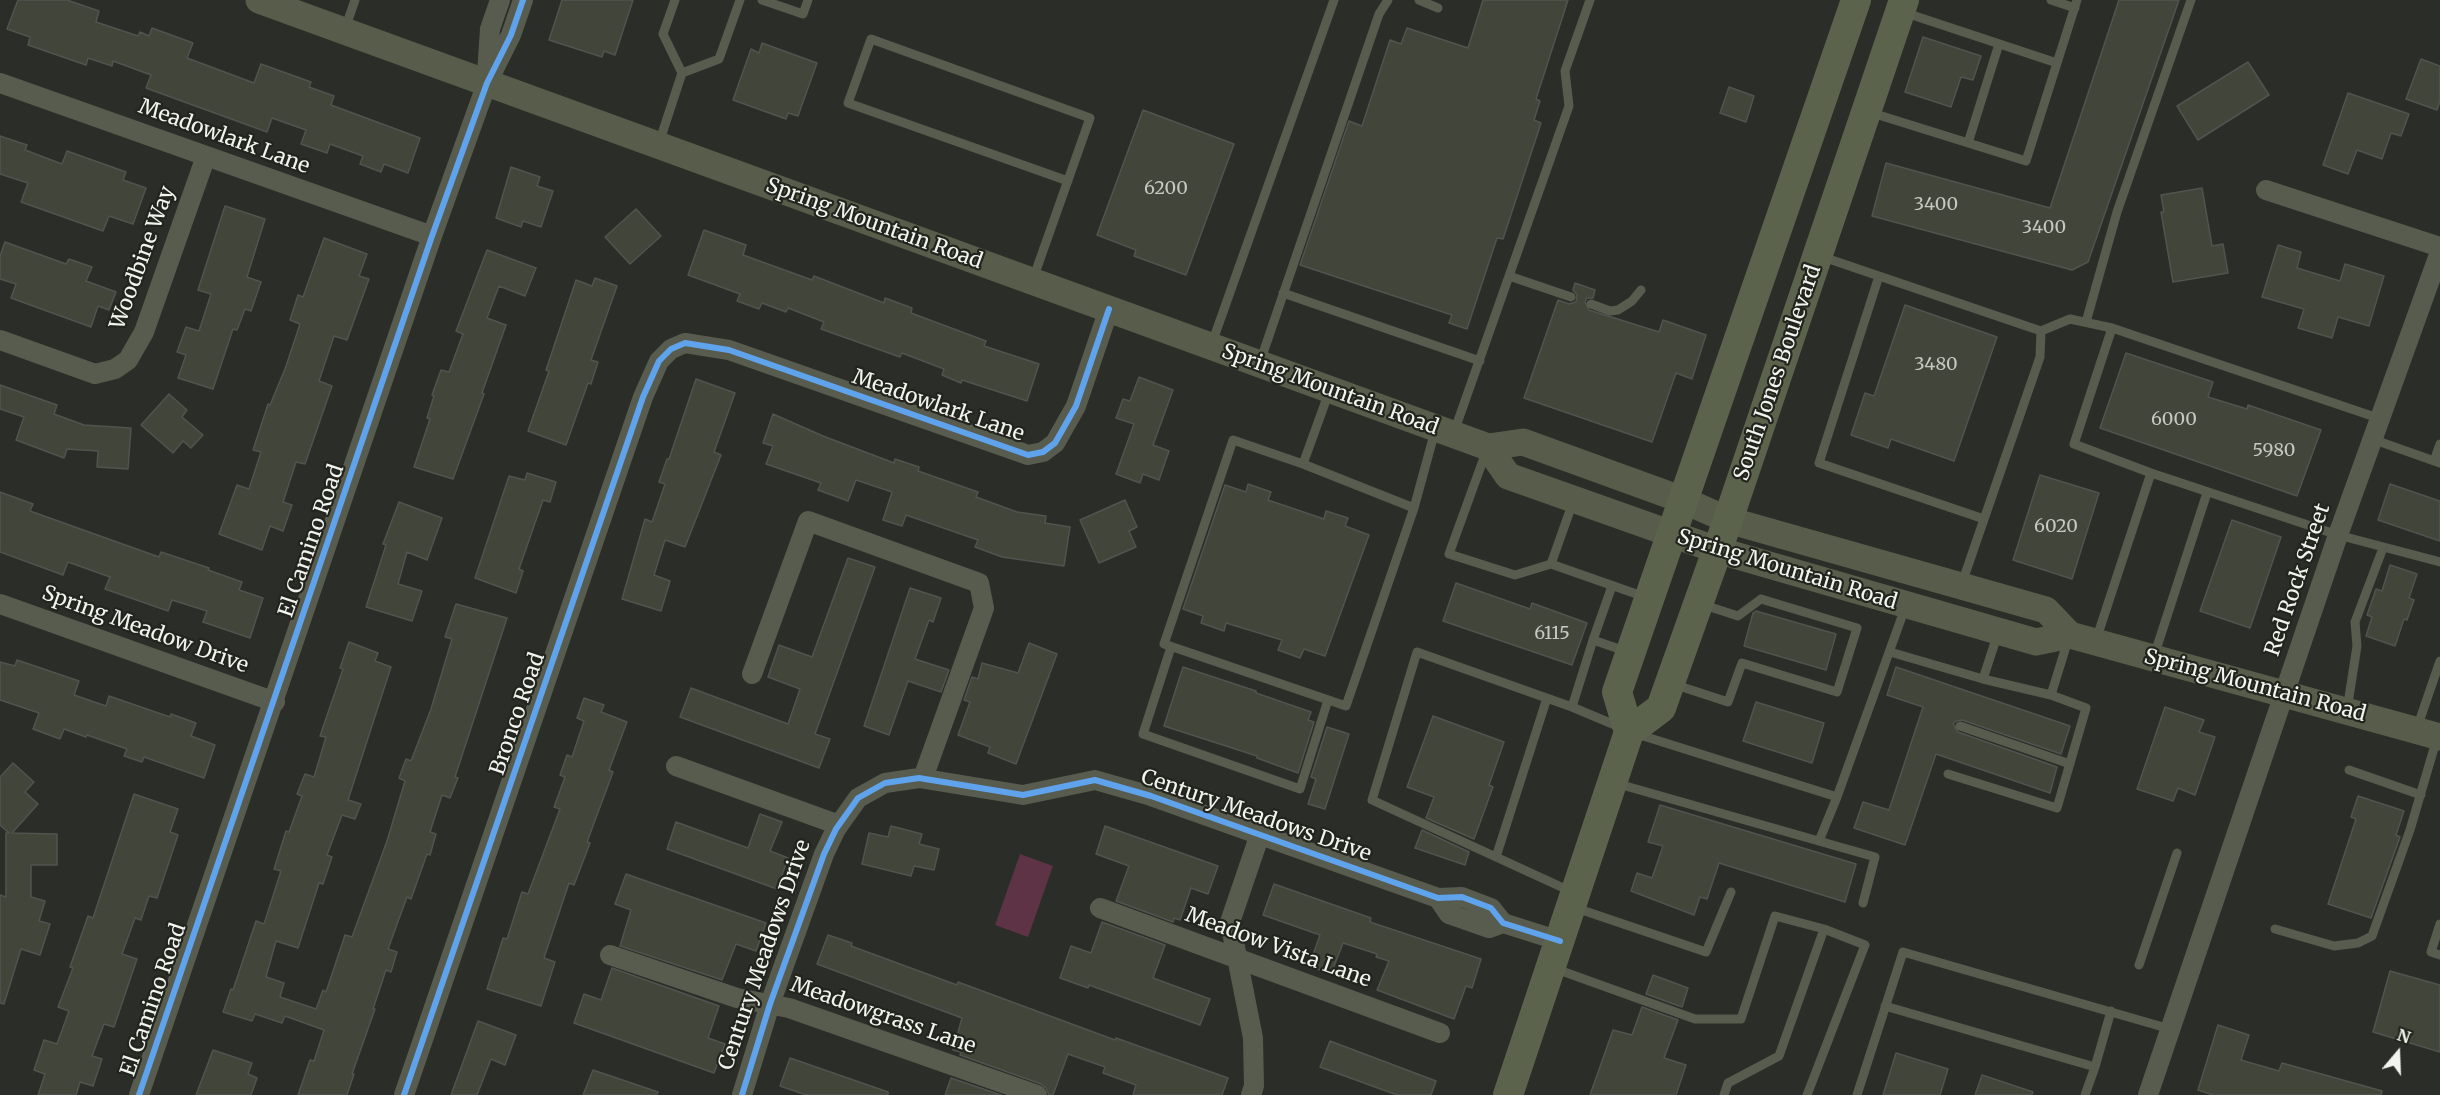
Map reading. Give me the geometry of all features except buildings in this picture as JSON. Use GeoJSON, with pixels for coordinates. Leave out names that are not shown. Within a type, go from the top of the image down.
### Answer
{"type":"FeatureCollection","features":[{"type":"Feature","properties":{"kind":"main road","name":"Spring Mountain Road"},"geometry":{"type":"LineString","coordinates":[[260,0],[1488,447],[1523,442],[1683,500],[1728,520],[2046,610],[2083,639]]}},
{"type":"Feature","properties":{"kind":"main road"},"geometry":{"type":"LineString","coordinates":[[1508,1095],[1629,732],[1617,692],[1856,0]]}},
{"type":"Feature","properties":{"kind":"main road","name":"South Jones Boulevard"},"geometry":{"type":"LineString","coordinates":[[1629,732],[1661,708],[1718,550],[1902,6]]}},
{"type":"Feature","properties":{"kind":"main road","name":"Spring Mountain Road"},"geometry":{"type":"LineString","coordinates":[[1488,447],[1508,476],[1718,550],[2036,642],[2083,639],[2431,734]]}},
{"type":"Feature","properties":{"kind":"street","name":"El Camino Road"},"geometry":{"type":"LineString","coordinates":[[487,83],[490,28],[500,0]]}},
{"type":"Feature","properties":{"kind":"street","name":"El Camino Road"},"geometry":{"type":"LineString","coordinates":[[139,1095],[275,702],[432,236],[487,83],[511,35],[524,0]]}},
{"type":"Feature","properties":{"kind":"street","name":"Meadowlark Lane"},"geometry":{"type":"LineString","coordinates":[[0,83],[432,236]]}},
{"type":"Feature","properties":{"kind":"street","name":"Woodbine Way"},"geometry":{"type":"LineString","coordinates":[[0,340],[95,374],[115,369],[128,360],[144,332],[206,156]]}},
{"type":"Feature","properties":{"kind":"street"},"geometry":{"type":"LineString","coordinates":[[2266,190],[2440,247]]}},
{"type":"Feature","properties":{"kind":"street","name":"Red Rock Street"},"geometry":{"type":"LineString","coordinates":[[2148,1095],[2378,418],[2440,252]]}},
{"type":"Feature","properties":{"kind":"street","name":"Meadowlark Lane"},"geometry":{"type":"LineString","coordinates":[[671,349],[686,343],[729,350],[1028,455],[1043,452],[1055,444],[1076,406],[1109,309]]}},
{"type":"Feature","properties":{"kind":"street","name":"Bronco Road"},"geometry":{"type":"LineString","coordinates":[[404,1095],[643,397],[659,361],[671,349]]}},
{"type":"Feature","properties":{"kind":"street"},"geometry":{"type":"LineString","coordinates":[[752,674],[808,520],[979,583],[984,608],[923,778]]}},
{"type":"Feature","properties":{"kind":"street","name":"Spring Meadow Drive"},"geometry":{"type":"LineString","coordinates":[[0,604],[275,702]]}},
{"type":"Feature","properties":{"kind":"street"},"geometry":{"type":"LineString","coordinates":[[676,766],[839,825]]}},
{"type":"Feature","properties":{"kind":"street","name":"Century Meadows Drive"},"geometry":{"type":"LineString","coordinates":[[742,1095],[770,1004],[824,854],[839,825],[858,798],[885,783],[923,778],[1023,795],[1095,780],[1151,796],[1438,898],[1449,914],[1489,928],[1503,923],[1555,954]]}},
{"type":"Feature","properties":{"kind":"street"},"geometry":{"type":"LineString","coordinates":[[1251,1095],[1254,1086],[1253,1038],[1230,922],[1260,834]]}},
{"type":"Feature","properties":{"kind":"street","name":"Meadow Vista Lane"},"geometry":{"type":"LineString","coordinates":[[1100,908],[1440,1033]]}},
{"type":"Feature","properties":{"kind":"street","name":"Meadowgrass Lane"},"geometry":{"type":"LineString","coordinates":[[610,955],[737,998],[789,1008],[1037,1095]]}},
{"type":"Feature","properties":{"kind":"lane"},"geometry":{"type":"LineString","coordinates":[[344,31],[355,0]]}},
{"type":"Feature","properties":{"kind":"lane"},"geometry":{"type":"LineString","coordinates":[[658,145],[682,73],[663,34],[675,0]]}},
{"type":"Feature","properties":{"kind":"lane"},"geometry":{"type":"LineString","coordinates":[[682,73],[719,59],[740,0]]}},
{"type":"Feature","properties":{"kind":"lane"},"geometry":{"type":"LineString","coordinates":[[762,0],[802,14],[807,0]]}},
{"type":"Feature","properties":{"kind":"lane"},"geometry":{"type":"LineString","coordinates":[[1211,346],[1334,0]]}},
{"type":"Feature","properties":{"kind":"lane"},"geometry":{"type":"LineString","coordinates":[[1259,364],[1379,14],[1388,0]]}},
{"type":"Feature","properties":{"kind":"lane"},"geometry":{"type":"LineString","coordinates":[[1419,0],[1438,8]]}},
{"type":"Feature","properties":{"kind":"lane"},"geometry":{"type":"LineString","coordinates":[[1414,508],[1304,464],[1233,440],[1164,644],[1346,706],[1414,508],[1444,431],[1480,362],[1569,106],[1565,71],[1590,0]]}},
{"type":"Feature","properties":{"kind":"lane"},"geometry":{"type":"LineString","coordinates":[[1866,111],[2026,161],[2076,4],[2051,0]]}},
{"type":"Feature","properties":{"kind":"lane"},"geometry":{"type":"LineString","coordinates":[[2086,322],[2117,212],[2191,0]]}},
{"type":"Feature","properties":{"kind":"lane"},"geometry":{"type":"LineString","coordinates":[[1902,6],[1999,44],[2057,63]]}},
{"type":"Feature","properties":{"kind":"lane"},"geometry":{"type":"LineString","coordinates":[[1032,281],[1068,181],[1090,118],[871,39],[849,103],[1068,181]]}},
{"type":"Feature","properties":{"kind":"lane"},"geometry":{"type":"LineString","coordinates":[[1968,143],[1999,44]]}},
{"type":"Feature","properties":{"kind":"lane"},"geometry":{"type":"LineString","coordinates":[[1817,256],[2041,331],[2070,319],[2112,328],[2378,418]]}},
{"type":"Feature","properties":{"kind":"lane"},"geometry":{"type":"LineString","coordinates":[[1509,276],[1571,297]]}},
{"type":"Feature","properties":{"kind":"lane"},"geometry":{"type":"LineString","coordinates":[[1879,276],[1819,463],[1984,519]]}},
{"type":"Feature","properties":{"kind":"lane"},"geometry":{"type":"LineString","coordinates":[[1591,304],[1610,311],[1618,310],[1632,302],[1641,290]]}},
{"type":"Feature","properties":{"kind":"lane"},"geometry":{"type":"LineString","coordinates":[[1283,293],[1480,362]]}},
{"type":"Feature","properties":{"kind":"lane"},"geometry":{"type":"LineString","coordinates":[[2112,328],[2074,444],[2207,493],[2338,535],[2440,562]]}},
{"type":"Feature","properties":{"kind":"lane"},"geometry":{"type":"LineString","coordinates":[[1961,586],[2040,357],[2041,331]]}},
{"type":"Feature","properties":{"kind":"lane"},"geometry":{"type":"LineString","coordinates":[[1304,464],[1330,390]]}},
{"type":"Feature","properties":{"kind":"lane"},"geometry":{"type":"LineString","coordinates":[[2372,439],[2437,462],[2440,444]]}},
{"type":"Feature","properties":{"kind":"lane"},"geometry":{"type":"LineString","coordinates":[[1488,447],[1449,554],[1515,575],[1551,564],[1649,599]]}},
{"type":"Feature","properties":{"kind":"lane"},"geometry":{"type":"LineString","coordinates":[[2051,695],[2083,639],[2151,473]]}},
{"type":"Feature","properties":{"kind":"lane"},"geometry":{"type":"LineString","coordinates":[[2154,658],[2207,493]]}},
{"type":"Feature","properties":{"kind":"lane"},"geometry":{"type":"LineString","coordinates":[[1551,564],[1574,499]]}},
{"type":"Feature","properties":{"kind":"lane"},"geometry":{"type":"LineString","coordinates":[[2347,711],[2357,645],[2355,622],[2383,548]]}},
{"type":"Feature","properties":{"kind":"lane"},"geometry":{"type":"LineString","coordinates":[[1572,707],[1612,586]]}},
{"type":"Feature","properties":{"kind":"lane"},"geometry":{"type":"LineString","coordinates":[[1670,683],[1728,702],[1743,663],[1837,692],[1857,628],[1761,599],[1738,616],[1698,603]]}},
{"type":"Feature","properties":{"kind":"lane"},"geometry":{"type":"LineString","coordinates":[[1819,841],[1906,605]]}},
{"type":"Feature","properties":{"kind":"lane"},"geometry":{"type":"LineString","coordinates":[[1983,679],[1998,632]]}},
{"type":"Feature","properties":{"kind":"lane"},"geometry":{"type":"LineString","coordinates":[[1593,640],[1630,653]]}},
{"type":"Feature","properties":{"kind":"lane"},"geometry":{"type":"LineString","coordinates":[[1171,646],[1143,734],[1300,789],[1328,700]]}},
{"type":"Feature","properties":{"kind":"lane"},"geometry":{"type":"LineString","coordinates":[[1731,892],[1706,952],[1573,900],[1496,857],[1372,801],[1417,652],[1572,707],[1629,732],[1837,796]]}},
{"type":"Feature","properties":{"kind":"lane"},"geometry":{"type":"LineString","coordinates":[[1890,652],[1983,679],[2051,695],[2086,708],[2057,808],[1948,774]]}},
{"type":"Feature","properties":{"kind":"lane"},"geometry":{"type":"LineString","coordinates":[[2275,929],[2334,946],[2358,943],[2372,936],[2421,795],[2440,661]]}},
{"type":"Feature","properties":{"kind":"lane"},"geometry":{"type":"LineString","coordinates":[[1496,857],[1547,698]]}},
{"type":"Feature","properties":{"kind":"lane"},"geometry":{"type":"LineString","coordinates":[[1959,726],[2070,764]]}},
{"type":"Feature","properties":{"kind":"lane"},"geometry":{"type":"LineString","coordinates":[[2349,770],[2421,795]]}},
{"type":"Feature","properties":{"kind":"lane"},"geometry":{"type":"LineString","coordinates":[[1612,783],[1875,857],[1863,903]]}},
{"type":"Feature","properties":{"kind":"lane"},"geometry":{"type":"LineString","coordinates":[[2139,965],[2177,853]]}},
{"type":"Feature","properties":{"kind":"lane"},"geometry":{"type":"LineString","coordinates":[[1555,954],[1695,1019],[1742,1019],[1775,916],[1824,929],[1865,945],[1807,1095]]}},
{"type":"Feature","properties":{"kind":"lane"},"geometry":{"type":"LineString","coordinates":[[2440,924],[2432,952],[2440,955]]}},
{"type":"Feature","properties":{"kind":"lane"},"geometry":{"type":"LineString","coordinates":[[1724,1095],[1728,1083],[1779,1056],[1824,929]]}},
{"type":"Feature","properties":{"kind":"lane"},"geometry":{"type":"LineString","coordinates":[[1857,1095],[1903,952],[2170,1029]]}},
{"type":"Feature","properties":{"kind":"lane"},"geometry":{"type":"LineString","coordinates":[[1885,1006],[2095,1067]]}},
{"type":"Feature","properties":{"kind":"lane"},"geometry":{"type":"LineString","coordinates":[[2085,1095],[2111,1011]]}},
{"type":"Feature","properties":{"kind":"shaded area"},"geometry":{"type":"Polygon","coordinates":[[[1020,854],[1053,866],[1028,937],[995,925],[1020,854]]]}},
{"type":"Feature","properties":{"kind":"cycle path"},"geometry":{"type":"LineString","coordinates":[[139,1095],[432,236],[487,83],[511,35],[523,0]]}},
{"type":"Feature","properties":{"kind":"cycle path"},"geometry":{"type":"LineString","coordinates":[[404,1095],[643,397],[659,361],[671,349],[685,343],[729,350],[1028,455],[1043,452],[1055,443],[1076,406],[1109,309]]}},
{"type":"Feature","properties":{"kind":"cycle path"},"geometry":{"type":"LineString","coordinates":[[742,1095],[770,1004],[824,854],[836,829],[858,798],[885,783],[919,778],[1023,795],[1095,780],[1151,796],[1438,898],[1462,897],[1491,908],[1503,923],[1560,941]]}}]}
